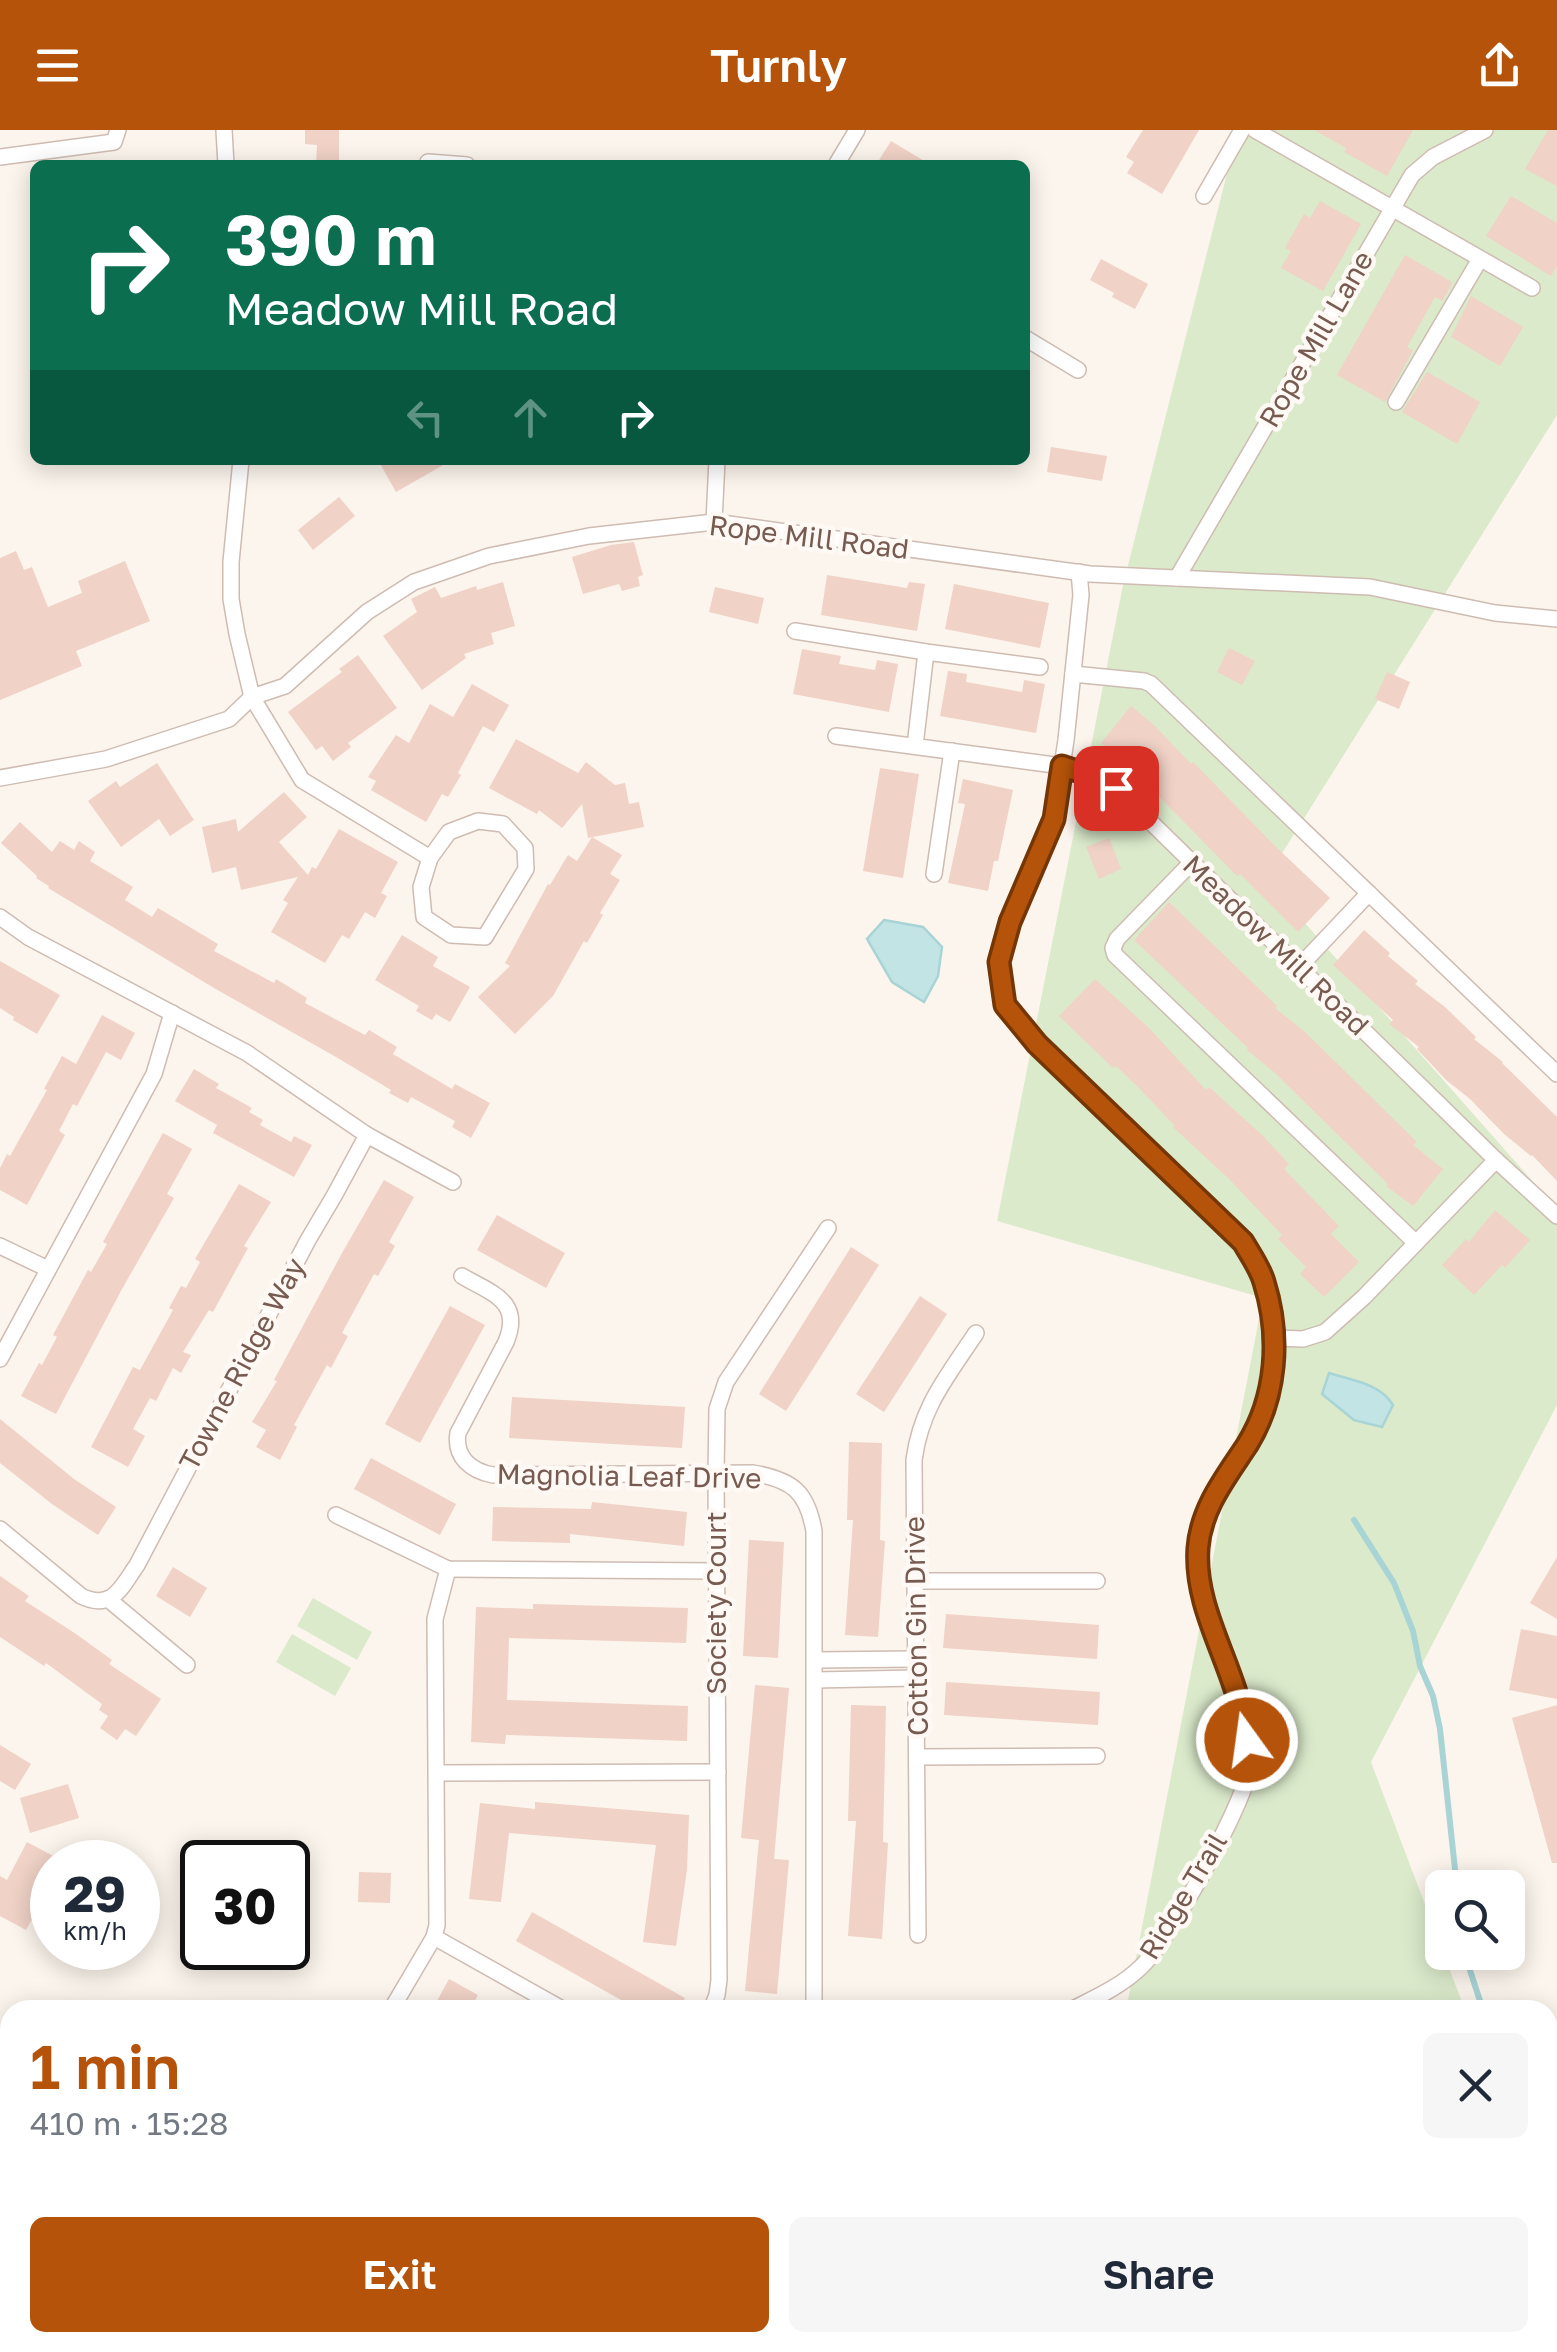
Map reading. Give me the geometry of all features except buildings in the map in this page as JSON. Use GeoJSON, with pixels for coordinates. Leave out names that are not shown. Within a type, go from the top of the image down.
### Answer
{"type":"FeatureCollection","features":[{"type":"Feature","properties":{"kind":"street"},"geometry":{"type":"LineString","coordinates":[[0,158],[114,142],[118,130]]}},
{"type":"Feature","properties":{"kind":"street"},"geometry":{"type":"LineString","coordinates":[[224,130],[226,160]]}},
{"type":"Feature","properties":{"kind":"street"},"geometry":{"type":"LineString","coordinates":[[839,160],[857,130]]}},
{"type":"Feature","properties":{"kind":"street"},"geometry":{"type":"LineString","coordinates":[[1204,196],[1242,130]]}},
{"type":"Feature","properties":{"kind":"street"},"geometry":{"type":"LineString","coordinates":[[1255,130],[1532,288]]}},
{"type":"Feature","properties":{"kind":"street","name":"Rope Mill Lane"},"geometry":{"type":"LineString","coordinates":[[1177,578],[1412,176],[1433,156],[1485,130]]}},
{"type":"Feature","properties":{"kind":"street"},"geometry":{"type":"LineString","coordinates":[[1396,402],[1480,259]]}},
{"type":"Feature","properties":{"kind":"street"},"geometry":{"type":"LineString","coordinates":[[1030,341],[1078,370]]}},
{"type":"Feature","properties":{"kind":"street"},"geometry":{"type":"LineString","coordinates":[[241,465],[231,598],[252,697],[302,780],[430,858]]}},
{"type":"Feature","properties":{"kind":"street"},"geometry":{"type":"LineString","coordinates":[[714,522],[717,465]]}},
{"type":"Feature","properties":{"kind":"street","name":"Rope Mill Road"},"geometry":{"type":"LineString","coordinates":[[0,778],[106,759],[229,719],[252,697],[285,686],[367,612],[414,582],[489,556],[556,542],[714,522],[1079,572],[1370,587],[1494,613],[1557,618]]}},
{"type":"Feature","properties":{"kind":"street","name":"Ridge Trail"},"geometry":{"type":"LineString","coordinates":[[1079,572],[1081,595],[1054,819],[1010,922],[999,962],[1005,1005],[1037,1044],[1243,1242],[1264,1280],[1276,1353],[1258,1424],[1209,1506],[1198,1546],[1198,1583],[1239,1701],[1247,1740],[1250,1764],[1243,1789],[1190,1893],[1153,1954],[1131,1976],[1090,2000]]}},
{"type":"Feature","properties":{"kind":"street"},"geometry":{"type":"LineString","coordinates":[[795,631],[1040,667]]}},
{"type":"Feature","properties":{"kind":"street"},"geometry":{"type":"LineString","coordinates":[[915,746],[926,652]]}},
{"type":"Feature","properties":{"kind":"street"},"geometry":{"type":"LineString","coordinates":[[1073,674],[1151,684],[1557,1074]]}},
{"type":"Feature","properties":{"kind":"street","name":"Meadow Mill Road"},"geometry":{"type":"LineString","coordinates":[[836,736],[1062,766],[1116,788],[1557,1216]]}},
{"type":"Feature","properties":{"kind":"street"},"geometry":{"type":"LineString","coordinates":[[934,874],[952,751]]}},
{"type":"Feature","properties":{"kind":"street"},"geometry":{"type":"LineString","coordinates":[[478,821],[503,824],[525,848],[526,870],[485,937],[450,935],[424,917],[421,887],[430,858],[449,832],[478,821]]}},
{"type":"Feature","properties":{"kind":"street"},"geometry":{"type":"LineString","coordinates":[[1192,862],[1117,939],[1115,954],[1416,1243]]}},
{"type":"Feature","properties":{"kind":"street"},"geometry":{"type":"LineString","coordinates":[[1299,967],[1369,893]]}},
{"type":"Feature","properties":{"kind":"street"},"geometry":{"type":"LineString","coordinates":[[0,917],[28,937],[247,1052],[367,1135],[453,1182]]}},
{"type":"Feature","properties":{"kind":"street"},"geometry":{"type":"LineString","coordinates":[[0,1358],[154,1074],[172,1013]]}},
{"type":"Feature","properties":{"kind":"street","name":"Towne Ridge Way"},"geometry":{"type":"LineString","coordinates":[[108,1599],[137,1565],[367,1135]]}},
{"type":"Feature","properties":{"kind":"street"},"geometry":{"type":"LineString","coordinates":[[1275,1338],[1304,1339],[1325,1332],[1496,1160]]}},
{"type":"Feature","properties":{"kind":"street","name":"Society Court"},"geometry":{"type":"LineString","coordinates":[[715,2000],[719,1980],[718,1409],[726,1382],[828,1228]]}},
{"type":"Feature","properties":{"kind":"street"},"geometry":{"type":"LineString","coordinates":[[0,1246],[48,1269]]}},
{"type":"Feature","properties":{"kind":"street","name":"Magnolia Leaf Drive"},"geometry":{"type":"LineString","coordinates":[[462,1276],[502,1299],[511,1318],[506,1342],[458,1433],[456,1445],[467,1464],[478,1472],[753,1473],[796,1488],[810,1511],[814,1531],[814,2000]]}},
{"type":"Feature","properties":{"kind":"street","name":"Cotton Gin Drive"},"geometry":{"type":"LineString","coordinates":[[918,1934],[914,1460],[928,1408],[976,1333]]}},
{"type":"Feature","properties":{"kind":"street"},"geometry":{"type":"LineString","coordinates":[[336,1514],[448,1570],[716,1571]]}},
{"type":"Feature","properties":{"kind":"street"},"geometry":{"type":"LineString","coordinates":[[0,1529],[80,1596],[94,1602],[108,1599],[187,1665]]}},
{"type":"Feature","properties":{"kind":"street"},"geometry":{"type":"LineString","coordinates":[[397,2000],[434,1937],[438,1910],[435,1619],[448,1570]]}},
{"type":"Feature","properties":{"kind":"street"},"geometry":{"type":"LineString","coordinates":[[915,1581],[1097,1581]]}},
{"type":"Feature","properties":{"kind":"street"},"geometry":{"type":"LineString","coordinates":[[814,1660],[916,1658]]}},
{"type":"Feature","properties":{"kind":"street"},"geometry":{"type":"LineString","coordinates":[[815,1680],[916,1678]]}},
{"type":"Feature","properties":{"kind":"street"},"geometry":{"type":"LineString","coordinates":[[917,1758],[1097,1756]]}},
{"type":"Feature","properties":{"kind":"street"},"geometry":{"type":"LineString","coordinates":[[437,1773],[718,1772]]}},
{"type":"Feature","properties":{"kind":"street"},"geometry":{"type":"LineString","coordinates":[[434,1937],[546,2000]]}},
{"type":"Feature","properties":{"kind":"green space"},"geometry":{"type":"Polygon","coordinates":[[[1238,130],[1557,130],[1557,415],[1266,879],[1557,1209],[1557,1405],[1371,1762],[1425,1904],[1425,1970],[1450,1970],[1461,2000],[1128,2000],[1263,1298],[997,1221],[1123,585],[1238,130]]]}},
{"type":"Feature","properties":{"kind":"green space"},"geometry":{"type":"Polygon","coordinates":[[[313,1598],[372,1632],[357,1660],[297,1626],[313,1598]]]}},
{"type":"Feature","properties":{"kind":"green space"},"geometry":{"type":"Polygon","coordinates":[[[292,1634],[351,1668],[335,1696],[276,1662],[292,1634]]]}},
{"type":"Feature","properties":{"kind":"water"},"geometry":{"type":"Polygon","coordinates":[[[884,920],[923,927],[942,947],[938,976],[924,1002],[892,982],[867,939],[884,920]]]}},
{"type":"Feature","properties":{"kind":"water"},"geometry":{"type":"Polygon","coordinates":[[[1329,1373],[1364,1383],[1387,1398],[1393,1405],[1382,1427],[1354,1420],[1322,1394],[1329,1373]]]}},
{"type":"Feature","properties":{"kind":"waterway"},"geometry":{"type":"LineString","coordinates":[[1354,1520],[1394,1583],[1433,1696],[1455,1870]]}},
{"type":"Feature","properties":{"kind":"waterway"},"geometry":{"type":"LineString","coordinates":[[1470,1970],[1480,2000]]}},
{"type":"Feature","properties":{"kind":"route"},"geometry":{"type":"LineString","coordinates":[[1116,788],[1062,766],[1054,819],[1010,922],[999,962],[1005,1005],[1037,1044],[1243,1242],[1264,1280],[1276,1353],[1267,1396],[1248,1444],[1209,1506],[1198,1546],[1198,1583],[1239,1701],[1247,1740]]}}]}
